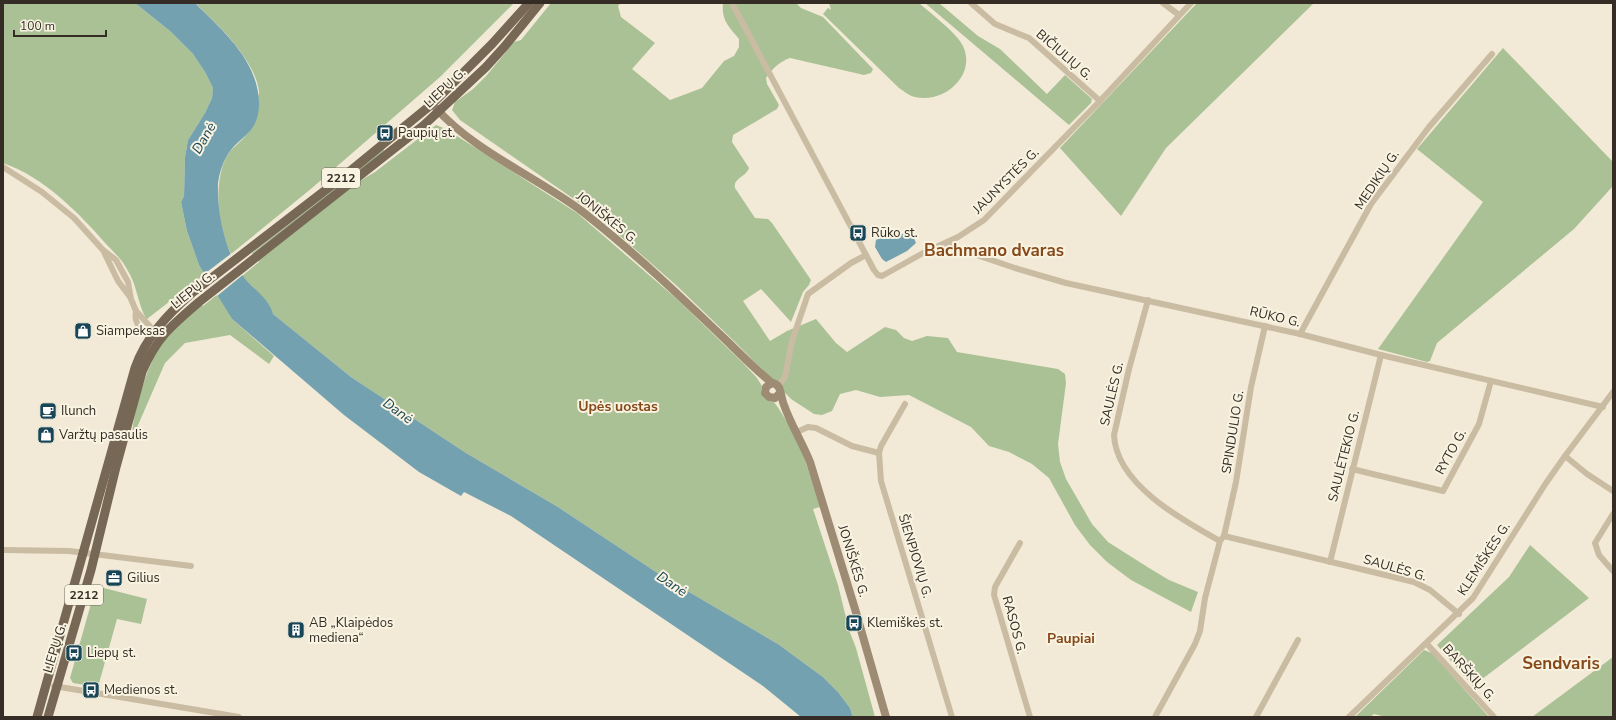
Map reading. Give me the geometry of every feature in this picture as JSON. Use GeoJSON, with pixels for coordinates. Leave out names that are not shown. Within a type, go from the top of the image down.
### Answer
{"type":"FeatureCollection","features":[{"type":"Feature","properties":{"kind":"main road","name":"LIEPŲ G."},"geometry":{"type":"LineString","coordinates":[[48,717],[95,554],[116,467],[142,372],[156,336],[176,307],[192,293],[349,172],[432,104],[487,49],[529,3]]}},
{"type":"Feature","properties":{"kind":"main road","name":"LIEPŲ G."},"geometry":{"type":"LineString","coordinates":[[37,717],[140,352],[156,336],[439,112],[490,62],[540,3]]}},
{"type":"Feature","properties":{"kind":"main road","name":"JONIŠKĖS G."},"geometry":{"type":"LineString","coordinates":[[432,104],[439,112],[470,138],[562,197],[582,212],[647,267],[772,385]]}},
{"type":"Feature","properties":{"kind":"main road"},"geometry":{"type":"LineString","coordinates":[[772,385],[780,388],[780,394],[772,398],[765,392],[772,385]]}},
{"type":"Feature","properties":{"kind":"main road","name":"JONIŠKĖS G."},"geometry":{"type":"LineString","coordinates":[[780,394],[810,462],[886,717]]}},
{"type":"Feature","properties":{"kind":"main road","name":"JONIŠKĖS G."},"geometry":{"type":"LineString","coordinates":[[772,398],[788,415]]}},
{"type":"Feature","properties":{"kind":"street","name":"JAUNYSTĖS G."},"geometry":{"type":"LineString","coordinates":[[732,3],[866,255],[878,275],[882,276],[925,252],[944,244],[984,220],[1100,101],[1191,3]]}},
{"type":"Feature","properties":{"kind":"street","name":"BIČIULIŲ G."},"geometry":{"type":"LineString","coordinates":[[971,3],[995,24],[1029,38],[1100,101]]}},
{"type":"Feature","properties":{"kind":"street"},"geometry":{"type":"LineString","coordinates":[[1163,3],[1180,15]]}},
{"type":"Feature","properties":{"kind":"street","name":"MEDIKIŲ G."},"geometry":{"type":"LineString","coordinates":[[1300,334],[1371,204],[1429,127],[1492,54]]}},
{"type":"Feature","properties":{"kind":"street"},"geometry":{"type":"LineString","coordinates":[[3,168],[42,192],[74,218],[102,249],[116,260],[128,282],[131,299],[136,311],[156,336]]}},
{"type":"Feature","properties":{"kind":"street","name":"RŪKO G."},"geometry":{"type":"LineString","coordinates":[[944,244],[1015,268],[1066,283],[1300,334],[1381,355],[1603,407]]}},
{"type":"Feature","properties":{"kind":"street"},"geometry":{"type":"LineString","coordinates":[[102,249],[118,281],[131,299]]}},
{"type":"Feature","properties":{"kind":"street"},"geometry":{"type":"LineString","coordinates":[[772,385],[785,377],[792,341],[808,294],[851,263],[866,255]]}},
{"type":"Feature","properties":{"kind":"street","name":"SAULĖS G."},"geometry":{"type":"LineString","coordinates":[[1148,300],[1129,369],[1114,435],[1114,445],[1117,454],[1126,469],[1161,506],[1187,523],[1222,538],[1414,582],[1423,586],[1452,606],[1459,614]]}},
{"type":"Feature","properties":{"kind":"street"},"geometry":{"type":"LineString","coordinates":[[136,311],[135,316],[137,324],[141,329],[156,336]]}},
{"type":"Feature","properties":{"kind":"street","name":"SPINDULIO G."},"geometry":{"type":"LineString","coordinates":[[1155,717],[1195,644],[1200,631],[1205,598],[1236,482],[1255,367],[1265,326]]}},
{"type":"Feature","properties":{"kind":"street","name":"SAULĖTEKIO G."},"geometry":{"type":"LineString","coordinates":[[1330,562],[1381,355]]}},
{"type":"Feature","properties":{"kind":"street","name":"RYTO G."},"geometry":{"type":"LineString","coordinates":[[1352,469],[1443,490],[1479,424],[1491,381]]}},
{"type":"Feature","properties":{"kind":"street","name":"KLEMIŠKĖS G."},"geometry":{"type":"LineString","coordinates":[[1349,717],[1459,614],[1482,587],[1546,483],[1613,392]]}},
{"type":"Feature","properties":{"kind":"street","name":"ŠIENPJOVIŲ G."},"geometry":{"type":"LineString","coordinates":[[906,404],[881,446],[881,481],[952,717]]}},
{"type":"Feature","properties":{"kind":"street"},"geometry":{"type":"LineString","coordinates":[[797,432],[808,427],[816,428],[852,446],[863,450],[880,453]]}},
{"type":"Feature","properties":{"kind":"street"},"geometry":{"type":"LineString","coordinates":[[1565,456],[1587,474],[1613,490]]}},
{"type":"Feature","properties":{"kind":"street"},"geometry":{"type":"LineString","coordinates":[[1613,514],[1595,543],[1599,555],[1613,571]]}},
{"type":"Feature","properties":{"kind":"street","name":"RASOS G."},"geometry":{"type":"LineString","coordinates":[[1020,543],[996,587],[994,596],[1030,717]]}},
{"type":"Feature","properties":{"kind":"street"},"geometry":{"type":"LineString","coordinates":[[3,550],[46,550],[95,554],[191,566]]}},
{"type":"Feature","properties":{"kind":"street"},"geometry":{"type":"LineString","coordinates":[[1256,717],[1298,640]]}},
{"type":"Feature","properties":{"kind":"street","name":"BARŠKIŲ G."},"geometry":{"type":"LineString","coordinates":[[1427,644],[1494,717]]}},
{"type":"Feature","properties":{"kind":"street"},"geometry":{"type":"LineString","coordinates":[[46,685],[239,717]]}},
{"type":"Feature","properties":{"kind":"green space"},"geometry":{"type":"Polygon","coordinates":[[[3,3],[135,3],[170,31],[193,54],[205,72],[213,88],[212,98],[205,113],[188,140],[185,157],[184,196],[181,202],[187,231],[199,265],[205,274],[147,319],[144,315],[134,283],[124,264],[116,254],[60,197],[33,177],[3,163],[3,3]]]}},
{"type":"Feature","properties":{"kind":"green space"},"geometry":{"type":"Polygon","coordinates":[[[195,3],[514,3],[440,77],[312,188],[231,254],[220,221],[218,196],[219,184],[226,157],[249,132],[259,90],[253,72],[241,51],[195,3]]]}},
{"type":"Feature","properties":{"kind":"green space"},"geometry":{"type":"Polygon","coordinates":[[[551,3],[620,3],[618,6],[621,17],[655,43],[632,69],[670,100],[702,88],[724,61],[734,56],[739,47],[739,39],[726,23],[723,14],[723,3],[796,3],[801,8],[823,17],[873,69],[871,73],[864,75],[790,58],[783,61],[771,71],[766,78],[767,84],[779,105],[777,109],[733,135],[732,142],[749,168],[736,182],[735,188],[755,218],[768,219],[772,223],[811,280],[803,292],[791,322],[761,289],[743,301],[770,341],[787,331],[816,319],[836,343],[847,352],[885,327],[896,330],[904,338],[912,341],[927,336],[948,338],[957,352],[1058,369],[1065,374],[1066,383],[1058,444],[1060,462],[1066,479],[1092,524],[1108,542],[1169,580],[1198,592],[1191,612],[1131,580],[1107,562],[1090,545],[1075,525],[1049,478],[1032,464],[1009,452],[989,446],[971,427],[909,395],[880,397],[856,390],[840,394],[832,411],[822,415],[814,414],[791,399],[677,286],[594,213],[460,120],[452,110],[455,102],[473,89],[487,75],[514,42],[521,40],[551,3]]]}},
{"type":"Feature","properties":{"kind":"green space"},"geometry":{"type":"Polygon","coordinates":[[[829,3],[919,3],[949,29],[963,46],[966,57],[965,68],[961,77],[955,85],[946,92],[936,96],[926,98],[909,95],[899,88],[823,14],[828,8],[831,10],[829,3]]]}},
{"type":"Feature","properties":{"kind":"green space"},"geometry":{"type":"Polygon","coordinates":[[[925,3],[939,3],[978,36],[1000,49],[1047,94],[1065,75],[1092,99],[1091,103],[1069,125],[925,3]]]}},
{"type":"Feature","properties":{"kind":"green space"},"geometry":{"type":"Polygon","coordinates":[[[1197,3],[1314,3],[1166,148],[1121,216],[1060,148],[1197,3]]]}},
{"type":"Feature","properties":{"kind":"green space"},"geometry":{"type":"Polygon","coordinates":[[[1503,48],[1613,162],[1613,186],[1574,229],[1437,343],[1430,361],[1427,362],[1378,349],[1483,202],[1417,149],[1503,48]]]}},
{"type":"Feature","properties":{"kind":"green space"},"geometry":{"type":"Polygon","coordinates":[[[436,125],[446,129],[577,213],[678,300],[757,378],[762,386],[761,392],[769,401],[774,402],[779,409],[795,435],[802,451],[820,507],[813,509],[838,585],[849,630],[856,648],[875,717],[853,717],[850,708],[838,692],[823,677],[778,644],[665,578],[558,507],[466,453],[351,377],[273,314],[268,303],[242,276],[259,262],[258,260],[348,188],[375,172],[436,125]]]}},
{"type":"Feature","properties":{"kind":"green space"},"geometry":{"type":"Polygon","coordinates":[[[383,149],[385,151],[253,255],[252,253],[383,149]]]}},
{"type":"Feature","properties":{"kind":"green space"},"geometry":{"type":"Polygon","coordinates":[[[218,294],[232,319],[274,356],[269,364],[230,335],[185,343],[165,363],[132,439],[135,415],[142,387],[159,347],[173,329],[201,304],[203,306],[218,294]]]}},
{"type":"Feature","properties":{"kind":"green space"},"geometry":{"type":"Polygon","coordinates":[[[1530,545],[1589,598],[1473,686],[1437,645],[1509,577],[1530,545]]]}},
{"type":"Feature","properties":{"kind":"green space"},"geometry":{"type":"Polygon","coordinates":[[[96,586],[147,599],[141,624],[117,619],[98,687],[73,683],[70,678],[96,586]]]}},
{"type":"Feature","properties":{"kind":"green space"},"geometry":{"type":"Polygon","coordinates":[[[1424,650],[1432,653],[1489,717],[1386,717],[1374,714],[1370,717],[1355,717],[1424,650]]]}},
{"type":"Feature","properties":{"kind":"green space"},"geometry":{"type":"Polygon","coordinates":[[[1613,657],[1613,717],[1532,717],[1613,657]]]}},
{"type":"Feature","properties":{"kind":"water","name":"Danė"},"geometry":{"type":"Polygon","coordinates":[[[135,3],[195,3],[217,24],[237,47],[253,73],[259,103],[258,114],[250,131],[233,147],[224,161],[218,184],[218,196],[223,232],[231,256],[246,280],[268,303],[273,314],[351,377],[466,453],[558,507],[665,578],[778,644],[823,677],[838,692],[850,708],[853,717],[801,717],[763,686],[511,516],[464,492],[461,496],[419,472],[344,415],[232,319],[199,265],[187,231],[181,202],[184,196],[185,157],[188,140],[205,113],[212,98],[213,88],[205,72],[193,54],[170,31],[135,3]]]}},
{"type":"Feature","properties":{"kind":"water"},"geometry":{"type":"Polygon","coordinates":[[[892,232],[913,236],[916,243],[907,251],[886,262],[882,259],[875,247],[876,240],[892,232]]]}},
{"type":"Feature","properties":{"kind":"pier"},"geometry":{"type":"Polygon","coordinates":[[[232,253],[244,274],[217,296],[203,275],[232,253]]]}},
{"type":"Feature","properties":{"kind":"place","name":"Paupių st."},"geometry":{"type":"Point","coordinates":[385,133]}},
{"type":"Feature","properties":{"kind":"place","name":"Rūko st."},"geometry":{"type":"Point","coordinates":[858,233]}},
{"type":"Feature","properties":{"kind":"place","name":"Siampeksas"},"geometry":{"type":"Point","coordinates":[83,331]}},
{"type":"Feature","properties":{"kind":"place","name":"Ilunch"},"geometry":{"type":"Point","coordinates":[48,411]}},
{"type":"Feature","properties":{"kind":"place","name":"Varžtų pasaulis"},"geometry":{"type":"Point","coordinates":[46,435]}},
{"type":"Feature","properties":{"kind":"place","name":"Gilius"},"geometry":{"type":"Point","coordinates":[114,578]}},
{"type":"Feature","properties":{"kind":"place","name":"Klemiškės st."},"geometry":{"type":"Point","coordinates":[854,623]}},
{"type":"Feature","properties":{"kind":"place","name":"AB „Klaipėdos mediena“"},"geometry":{"type":"Point","coordinates":[296,630]}},
{"type":"Feature","properties":{"kind":"place","name":"Liepų st."},"geometry":{"type":"Point","coordinates":[74,653]}},
{"type":"Feature","properties":{"kind":"place","name":"Medienos st."},"geometry":{"type":"Point","coordinates":[91,690]}},
{"type":"Feature","properties":{"kind":"district","name":"Bachmano dvaras"},"geometry":{"type":"Point","coordinates":[994,250]}},
{"type":"Feature","properties":{"kind":"district","name":"Upės uostas"},"geometry":{"type":"Point","coordinates":[618,406]}},
{"type":"Feature","properties":{"kind":"district","name":"Paupiai"},"geometry":{"type":"Point","coordinates":[1071,638]}},
{"type":"Feature","properties":{"kind":"district","name":"Sendvaris"},"geometry":{"type":"Point","coordinates":[1561,663]}}]}
